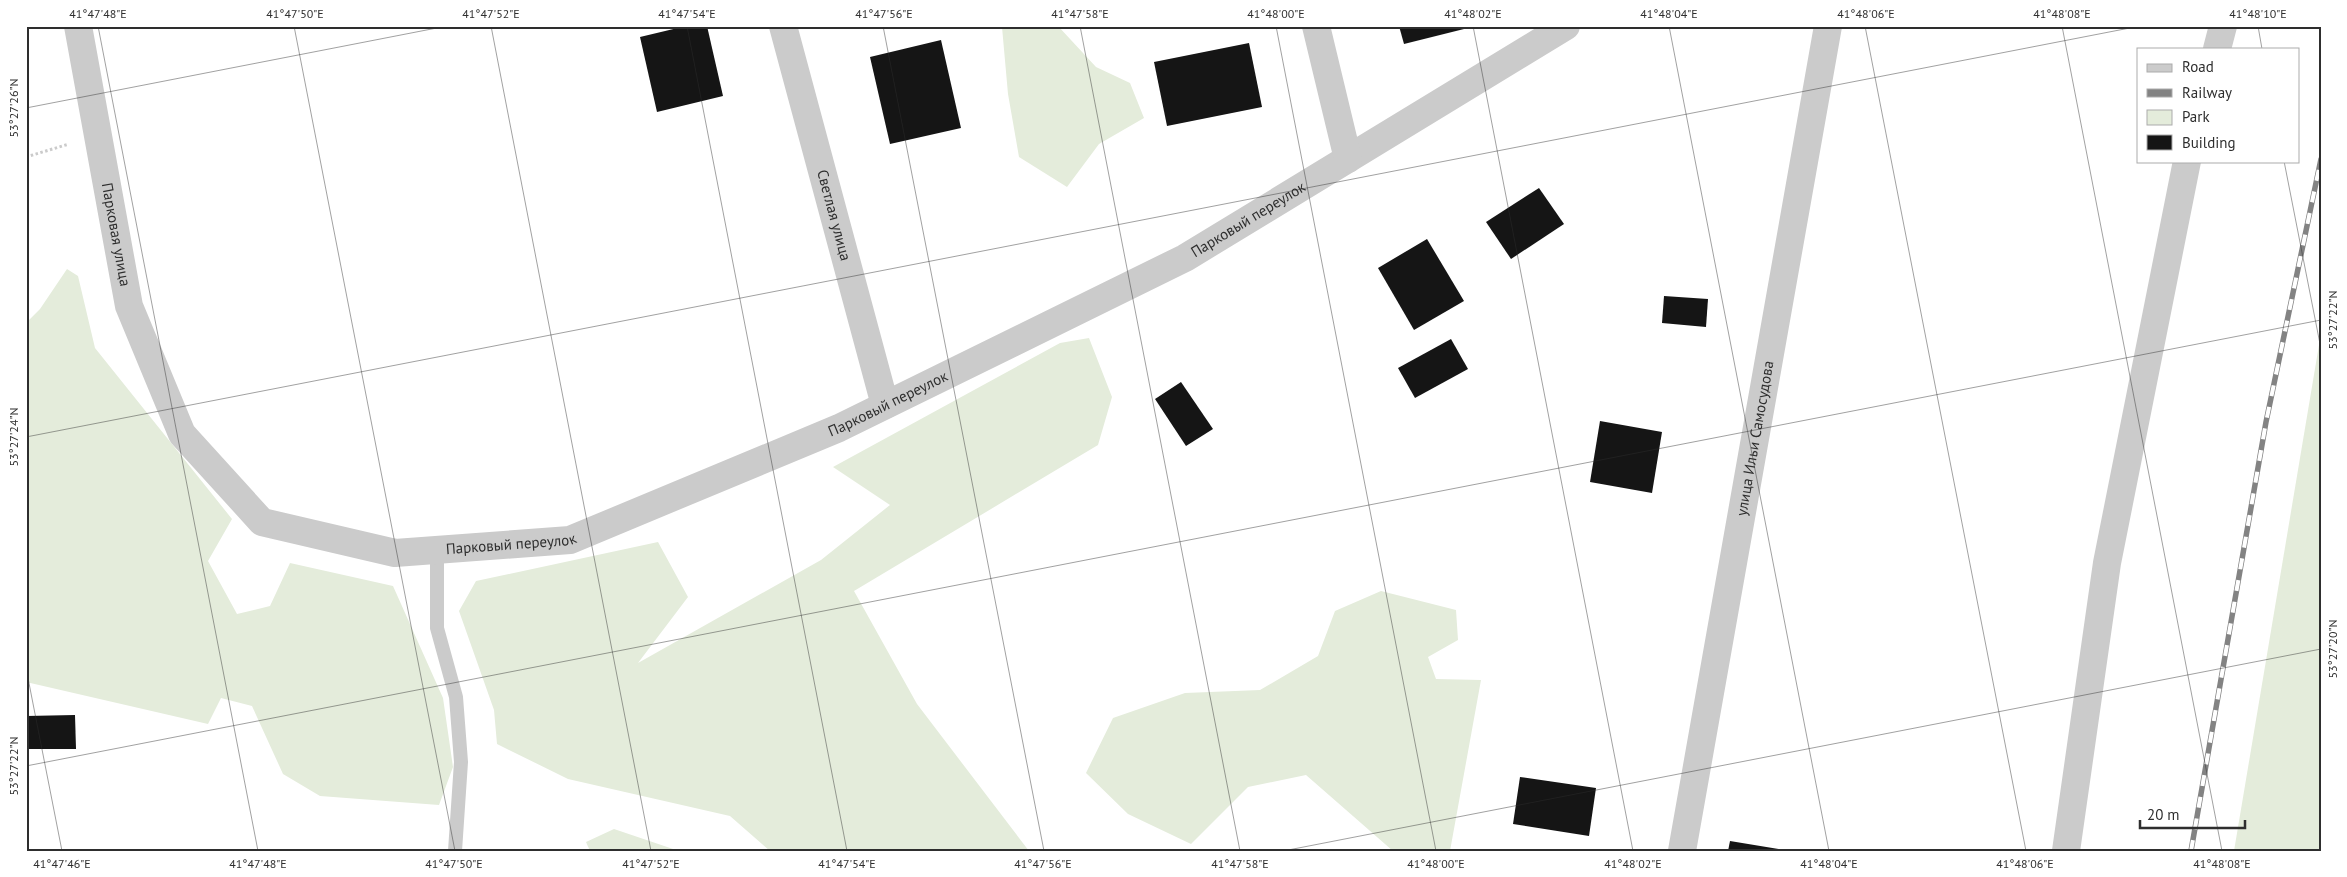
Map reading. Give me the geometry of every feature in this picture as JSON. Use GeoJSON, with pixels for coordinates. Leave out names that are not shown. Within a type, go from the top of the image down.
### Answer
{"type":"FeatureCollection","features":[{"type":"Feature","properties":{"kind":"street","name":"Парковая улица"},"geometry":{"type":"LineString","coordinates":[[78,26],[129,306],[182,434]]}},
{"type":"Feature","properties":{"kind":"street","name":"Светлая улица"},"geometry":{"type":"LineString","coordinates":[[783,26],[885,405]]}},
{"type":"Feature","properties":{"kind":"street"},"geometry":{"type":"LineString","coordinates":[[1316,26],[1348,159]]}},
{"type":"Feature","properties":{"kind":"street","name":"Парковый переулок"},"geometry":{"type":"LineString","coordinates":[[182,434],[262,522],[395,554],[570,540],[839,428],[1185,258],[1566,26]]}},
{"type":"Feature","properties":{"kind":"street","name":"улица Ильи Самосудова"},"geometry":{"type":"LineString","coordinates":[[1682,851],[1828,26]]}},
{"type":"Feature","properties":{"kind":"street"},"geometry":{"type":"LineString","coordinates":[[2217,48],[2223,26]]}},
{"type":"Feature","properties":{"kind":"street"},"geometry":{"type":"LineString","coordinates":[[2066,851],[2107,563],[2187,162]]}},
{"type":"Feature","properties":{"kind":"lane"},"geometry":{"type":"LineString","coordinates":[[438,550],[437,628],[456,697],[461,762],[455,851]]}},
{"type":"Feature","properties":{"kind":"path"},"geometry":{"type":"LineString","coordinates":[[26,157],[98,134]]}},
{"type":"Feature","properties":{"kind":"green space"},"geometry":{"type":"Polygon","coordinates":[[[1058,26],[1096,67],[1130,83],[1144,118],[1099,144],[1067,187],[1019,157],[1008,94],[1002,27],[1058,26]]]}},
{"type":"Feature","properties":{"kind":"green space"},"geometry":{"type":"Polygon","coordinates":[[[67,269],[78,276],[95,348],[232,519],[208,561],[237,614],[270,606],[290,563],[393,586],[443,698],[453,767],[439,805],[320,796],[283,774],[252,706],[221,698],[208,724],[26,682],[26,323],[40,309],[67,269]]]}},
{"type":"Feature","properties":{"kind":"green space"},"geometry":{"type":"Polygon","coordinates":[[[2321,333],[2321,851],[2234,851],[2321,333]]]}},
{"type":"Feature","properties":{"kind":"green space"},"geometry":{"type":"Polygon","coordinates":[[[1089,338],[1112,397],[1098,445],[854,591],[917,704],[1029,851],[770,851],[730,816],[568,779],[497,744],[494,710],[459,611],[476,581],[658,542],[688,597],[638,663],[821,560],[890,505],[833,467],[1060,343],[1089,338]]]}},
{"type":"Feature","properties":{"kind":"green space"},"geometry":{"type":"Polygon","coordinates":[[[1381,591],[1456,610],[1458,640],[1428,657],[1436,679],[1481,680],[1450,851],[1393,851],[1306,775],[1248,787],[1191,844],[1128,814],[1086,773],[1113,718],[1185,693],[1260,690],[1318,656],[1335,611],[1381,591]]]}},
{"type":"Feature","properties":{"kind":"green space"},"geometry":{"type":"Polygon","coordinates":[[[614,829],[679,851],[590,851],[586,842],[614,829]]]}},
{"type":"Feature","properties":{"kind":"building"},"geometry":{"type":"Polygon","coordinates":[[[686,26],[707,26],[723,96],[657,112],[640,37],[686,26]]]}},
{"type":"Feature","properties":{"kind":"building"},"geometry":{"type":"Polygon","coordinates":[[[1399,26],[1464,26],[1464,29],[1404,44],[1399,26]]]}},
{"type":"Feature","properties":{"kind":"building"},"geometry":{"type":"Polygon","coordinates":[[[941,40],[961,128],[890,144],[870,57],[941,40]]]}},
{"type":"Feature","properties":{"kind":"building"},"geometry":{"type":"Polygon","coordinates":[[[1249,43],[1262,107],[1167,126],[1154,62],[1249,43]]]}},
{"type":"Feature","properties":{"kind":"building"},"geometry":{"type":"Polygon","coordinates":[[[1539,188],[1564,224],[1511,259],[1486,222],[1539,188]]]}},
{"type":"Feature","properties":{"kind":"building"},"geometry":{"type":"Polygon","coordinates":[[[1427,239],[1464,301],[1414,330],[1378,268],[1427,239]]]}},
{"type":"Feature","properties":{"kind":"building"},"geometry":{"type":"Polygon","coordinates":[[[1664,296],[1708,299],[1706,327],[1662,323],[1664,296]]]}},
{"type":"Feature","properties":{"kind":"building"},"geometry":{"type":"Polygon","coordinates":[[[1451,339],[1468,369],[1415,398],[1398,368],[1451,339]]]}},
{"type":"Feature","properties":{"kind":"building"},"geometry":{"type":"Polygon","coordinates":[[[1181,382],[1213,429],[1186,446],[1155,399],[1181,382]]]}},
{"type":"Feature","properties":{"kind":"building"},"geometry":{"type":"Polygon","coordinates":[[[1600,421],[1662,432],[1652,493],[1590,482],[1600,421]]]}},
{"type":"Feature","properties":{"kind":"building"},"geometry":{"type":"Polygon","coordinates":[[[75,715],[76,749],[26,749],[26,716],[75,715]]]}},
{"type":"Feature","properties":{"kind":"building"},"geometry":{"type":"Polygon","coordinates":[[[1520,777],[1596,788],[1589,836],[1513,824],[1520,777]]]}},
{"type":"Feature","properties":{"kind":"building"},"geometry":{"type":"Polygon","coordinates":[[[1730,841],[1785,850],[1785,851],[1728,851],[1730,841]]]}},
{"type":"Feature","properties":{"kind":"railway"},"geometry":{"type":"LineString","coordinates":[[2191,851],[2266,422],[2321,159]]}}]}
